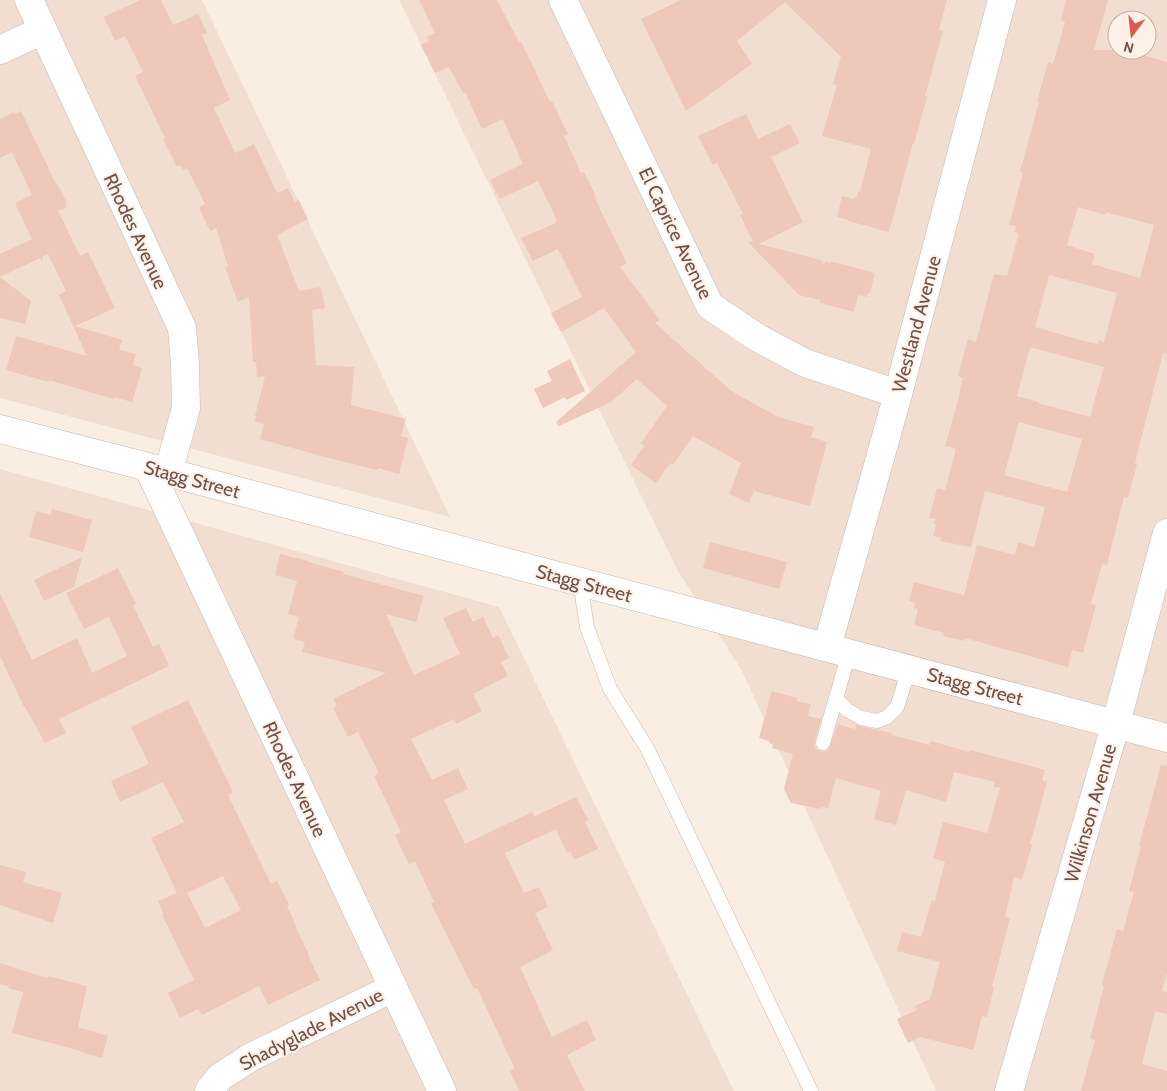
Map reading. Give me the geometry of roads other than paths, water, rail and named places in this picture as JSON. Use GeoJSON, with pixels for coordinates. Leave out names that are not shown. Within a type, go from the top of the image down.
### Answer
{"type":"FeatureCollection","features":[{"type":"Feature","properties":{"kind":"street","name":"Rhodes Avenue"},"geometry":{"type":"LineString","coordinates":[[29,0],[182,328],[186,408],[158,470],[393,988],[442,1091]]}},
{"type":"Feature","properties":{"kind":"street","name":"El Caprice Avenue"},"geometry":{"type":"LineString","coordinates":[[563,0],[710,306],[758,338],[805,363],[898,394]]}},
{"type":"Feature","properties":{"kind":"street","name":"Westland Avenue"},"geometry":{"type":"LineString","coordinates":[[838,650],[898,394],[1002,0]]}},
{"type":"Feature","properties":{"kind":"street"},"geometry":{"type":"LineString","coordinates":[[0,50],[43,30]]}},
{"type":"Feature","properties":{"kind":"street","name":"Stagg Street"},"geometry":{"type":"LineString","coordinates":[[0,429],[1167,738]]}},
{"type":"Feature","properties":{"kind":"street","name":"Wilkinson Avenue"},"geometry":{"type":"LineString","coordinates":[[1009,1091],[1116,723],[1167,533]]}},
{"type":"Feature","properties":{"kind":"street","name":"Shadyglade Avenue"},"geometry":{"type":"LineString","coordinates":[[209,1091],[220,1077],[251,1057],[393,988]]}},
{"type":"Feature","properties":{"kind":"lane"},"geometry":{"type":"LineString","coordinates":[[580,582],[587,627],[610,689],[647,748],[811,1091]]}},
{"type":"Feature","properties":{"kind":"lane"},"geometry":{"type":"LineString","coordinates":[[823,743],[836,698],[838,650]]}},
{"type":"Feature","properties":{"kind":"lane"},"geometry":{"type":"LineString","coordinates":[[836,698],[847,710],[861,718],[877,721],[887,717],[897,707],[908,669]]}}]}
